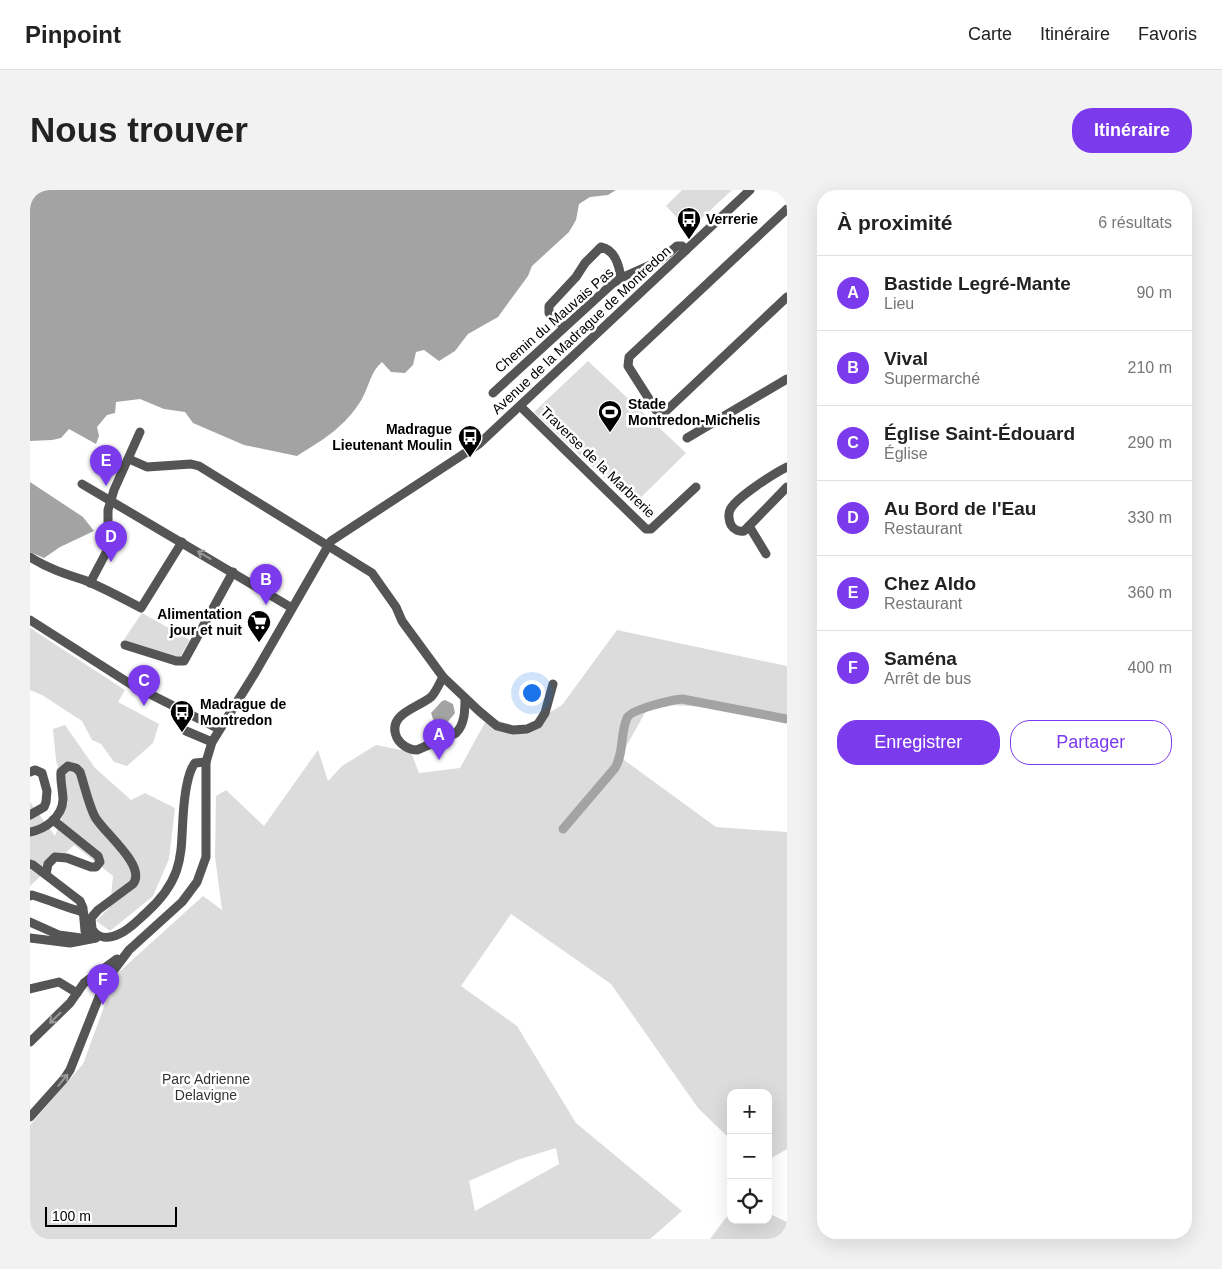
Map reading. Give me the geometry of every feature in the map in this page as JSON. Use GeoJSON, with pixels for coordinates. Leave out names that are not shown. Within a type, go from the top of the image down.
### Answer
{"type":"FeatureCollection","features":[{"type":"Feature","properties":{"kind":"street","name":"Avenue de la Madrague de Montredon"},"geometry":{"type":"LineString","coordinates":[[129,950],[182,902],[192,891],[201,875],[206,851],[206,762],[212,742],[255,673],[326,546],[340,533],[480,444],[750,190]]}},
{"type":"Feature","properties":{"kind":"street"},"geometry":{"type":"LineString","coordinates":[[787,209],[629,357],[628,366],[656,410],[662,412],[668,410],[787,298]]}},
{"type":"Feature","properties":{"kind":"street","name":"Chemin du Mauvais Pas"},"geometry":{"type":"LineString","coordinates":[[493,393],[612,284],[659,261],[677,246],[682,246],[686,250]]}},
{"type":"Feature","properties":{"kind":"street"},"geometry":{"type":"LineString","coordinates":[[564,327],[549,313],[549,306],[601,247],[604,247],[616,259],[621,278]]}},
{"type":"Feature","properties":{"kind":"street"},"geometry":{"type":"LineString","coordinates":[[687,438],[787,379]]}},
{"type":"Feature","properties":{"kind":"street","name":"Traverse de la Marbrerie"},"geometry":{"type":"LineString","coordinates":[[520,406],[645,528],[650,530],[696,487]]}},
{"type":"Feature","properties":{"kind":"street"},"geometry":{"type":"LineString","coordinates":[[90,583],[108,549],[110,500],[140,432]]}},
{"type":"Feature","properties":{"kind":"street"},"geometry":{"type":"LineString","coordinates":[[129,459],[148,467],[191,464],[200,466],[372,573],[396,607],[402,620],[443,677],[497,726],[513,730],[527,730],[538,724],[545,713],[553,684]]}},
{"type":"Feature","properties":{"kind":"street"},"geometry":{"type":"LineString","coordinates":[[784,490],[744,531],[739,532],[732,527],[729,511],[733,505],[751,490],[787,467]]}},
{"type":"Feature","properties":{"kind":"street"},"geometry":{"type":"LineString","coordinates":[[82,484],[292,608]]}},
{"type":"Feature","properties":{"kind":"street"},"geometry":{"type":"LineString","coordinates":[[784,490],[787,501]]}},
{"type":"Feature","properties":{"kind":"street"},"geometry":{"type":"LineString","coordinates":[[749,526],[766,554]]}},
{"type":"Feature","properties":{"kind":"street"},"geometry":{"type":"LineString","coordinates":[[30,557],[55,570],[108,590],[141,608],[182,542]]}},
{"type":"Feature","properties":{"kind":"street"},"geometry":{"type":"LineString","coordinates":[[125,645],[176,661],[184,661],[233,572]]}},
{"type":"Feature","properties":{"kind":"street"},"geometry":{"type":"LineString","coordinates":[[30,620],[132,685],[219,729]]}},
{"type":"Feature","properties":{"kind":"street"},"geometry":{"type":"LineString","coordinates":[[443,677],[431,697],[406,711],[399,718],[396,734],[402,744],[412,750],[417,750],[456,733],[464,719],[465,698]]}},
{"type":"Feature","properties":{"kind":"street"},"geometry":{"type":"LineString","coordinates":[[186,730],[212,742]]}},
{"type":"Feature","properties":{"kind":"street"},"geometry":{"type":"LineString","coordinates":[[30,922],[61,935],[106,938],[122,933],[153,907],[176,874],[182,852],[182,816],[188,779],[192,767],[195,763],[206,762]]}},
{"type":"Feature","properties":{"kind":"street"},"geometry":{"type":"LineString","coordinates":[[30,832],[46,826],[54,820],[62,802],[61,772],[68,766],[76,768],[80,772],[95,816],[130,860],[136,872],[136,879],[133,884],[96,912],[92,918],[93,932],[106,938]]}},
{"type":"Feature","properties":{"kind":"street"},"geometry":{"type":"LineString","coordinates":[[30,772],[35,770],[42,773],[47,795],[44,807],[30,815]]}},
{"type":"Feature","properties":{"kind":"street"},"geometry":{"type":"LineString","coordinates":[[46,874],[48,864],[55,857],[67,858],[91,867],[96,867],[100,862],[98,856],[54,820]]}},
{"type":"Feature","properties":{"kind":"street"},"geometry":{"type":"LineString","coordinates":[[30,864],[78,899],[83,906],[85,931],[94,938]]}},
{"type":"Feature","properties":{"kind":"street"},"geometry":{"type":"LineString","coordinates":[[30,896],[32,895],[66,908],[84,912]]}},
{"type":"Feature","properties":{"kind":"street"},"geometry":{"type":"LineString","coordinates":[[30,938],[70,943],[94,938]]}},
{"type":"Feature","properties":{"kind":"street"},"geometry":{"type":"LineString","coordinates":[[30,1042],[34,1036],[70,1003],[82,985],[129,950]]}},
{"type":"Feature","properties":{"kind":"street"},"geometry":{"type":"LineString","coordinates":[[30,1116],[64,1080],[70,1070],[101,992],[114,969],[129,950]]}},
{"type":"Feature","properties":{"kind":"street"},"geometry":{"type":"LineString","coordinates":[[90,980],[99,983],[101,992]]}},
{"type":"Feature","properties":{"kind":"street"},"geometry":{"type":"LineString","coordinates":[[30,989],[58,982],[77,993]]}},
{"type":"Feature","properties":{"kind":"green space"},"geometry":{"type":"Polygon","coordinates":[[[682,190],[732,190],[689,230],[666,206],[682,190]]]}},
{"type":"Feature","properties":{"kind":"green space","name":"Stade Montredon-Michelis"},"geometry":{"type":"Polygon","coordinates":[[[588,361],[686,453],[633,505],[534,412],[588,361]]]}},
{"type":"Feature","properties":{"kind":"green space"},"geometry":{"type":"Polygon","coordinates":[[[142,613],[190,640],[179,659],[123,641],[142,613]]]}},
{"type":"Feature","properties":{"kind":"green space"},"geometry":{"type":"Polygon","coordinates":[[[30,628],[125,690],[118,702],[159,724],[153,743],[127,766],[114,762],[101,744],[92,740],[82,721],[42,695],[30,690],[30,628]]]}},
{"type":"Feature","properties":{"kind":"green space","name":"Parc Adrienne Delavigne"},"geometry":{"type":"Polygon","coordinates":[[[617,630],[787,666],[787,716],[750,709],[650,704],[620,757],[716,827],[787,832],[787,1149],[772,1158],[772,1089],[727,1089],[727,1136],[698,1108],[611,984],[511,914],[461,986],[517,1026],[576,1123],[682,1211],[650,1239],[30,1239],[30,1125],[83,1064],[111,988],[119,972],[203,896],[222,910],[215,857],[216,796],[226,790],[264,826],[318,750],[328,781],[342,766],[376,745],[411,752],[419,773],[460,768],[488,717],[522,729],[562,705],[617,630]],[[556,1148],[517,1160],[469,1181],[475,1211],[559,1164],[556,1148]]]}},
{"type":"Feature","properties":{"kind":"green space"},"geometry":{"type":"Polygon","coordinates":[[[65,725],[95,768],[131,800],[145,793],[175,808],[169,859],[153,896],[110,931],[96,921],[110,907],[113,876],[74,845],[30,886],[30,802],[55,836],[68,802],[56,760],[53,729],[65,725]]]}},
{"type":"Feature","properties":{"kind":"green space"},"geometry":{"type":"Polygon","coordinates":[[[772,1215],[787,1222],[787,1239],[710,1239],[727,1216],[727,1224],[772,1224],[772,1215]]]}},
{"type":"Feature","properties":{"kind":"shaded area"},"geometry":{"type":"Polygon","coordinates":[[[30,190],[616,190],[608,195],[590,197],[579,204],[576,220],[569,232],[532,266],[528,276],[498,317],[468,334],[455,351],[439,361],[424,350],[416,352],[413,365],[405,373],[391,372],[382,362],[373,374],[362,399],[341,425],[297,456],[244,445],[193,423],[185,412],[164,409],[140,399],[116,402],[115,413],[107,415],[97,427],[99,436],[96,444],[69,429],[61,438],[30,441],[30,190]]]}},
{"type":"Feature","properties":{"kind":"shaded area"},"geometry":{"type":"Polygon","coordinates":[[[30,482],[83,517],[94,531],[60,547],[44,558],[30,552],[30,482]]]}},
{"type":"Feature","properties":{"kind":"shaded area"},"geometry":{"type":"Polygon","coordinates":[[[445,700],[453,704],[455,713],[446,724],[440,725],[434,722],[431,713],[445,700]]]}},
{"type":"Feature","properties":{"kind":"waterway"},"geometry":{"type":"LineString","coordinates":[[563,829],[615,768],[620,756],[623,730],[627,718],[636,711],[682,699],[787,719]]}},
{"type":"Feature","properties":{"kind":"place","name":"Verrerie"},"geometry":{"type":"Point","coordinates":[689,240]}},
{"type":"Feature","properties":{"kind":"place","name":"Stade Montredon-Michelis"},"geometry":{"type":"Point","coordinates":[610,433]}},
{"type":"Feature","properties":{"kind":"place","name":"Madrague Lieutenant Moulin"},"geometry":{"type":"Point","coordinates":[470,458]}},
{"type":"Feature","properties":{"kind":"place","name":"Chez Aldo"},"geometry":{"type":"Point","coordinates":[106,486]}},
{"type":"Feature","properties":{"kind":"place","name":"Au Bord de l'Eau"},"geometry":{"type":"Point","coordinates":[111,562]}},
{"type":"Feature","properties":{"kind":"place","name":"Vival"},"geometry":{"type":"Point","coordinates":[266,605]}},
{"type":"Feature","properties":{"kind":"place","name":"Alimentation jour et nuit"},"geometry":{"type":"Point","coordinates":[259,643]}},
{"type":"Feature","properties":{"kind":"place","name":"Église Saint-Édouard"},"geometry":{"type":"Point","coordinates":[144,706]}},
{"type":"Feature","properties":{"kind":"place","name":"Madrague de Montredon"},"geometry":{"type":"Point","coordinates":[182,733]}},
{"type":"Feature","properties":{"kind":"place","name":"Bastide Legré-Mante"},"geometry":{"type":"Point","coordinates":[439,760]}},
{"type":"Feature","properties":{"kind":"place","name":"Saména"},"geometry":{"type":"Point","coordinates":[103,1005]}}]}
